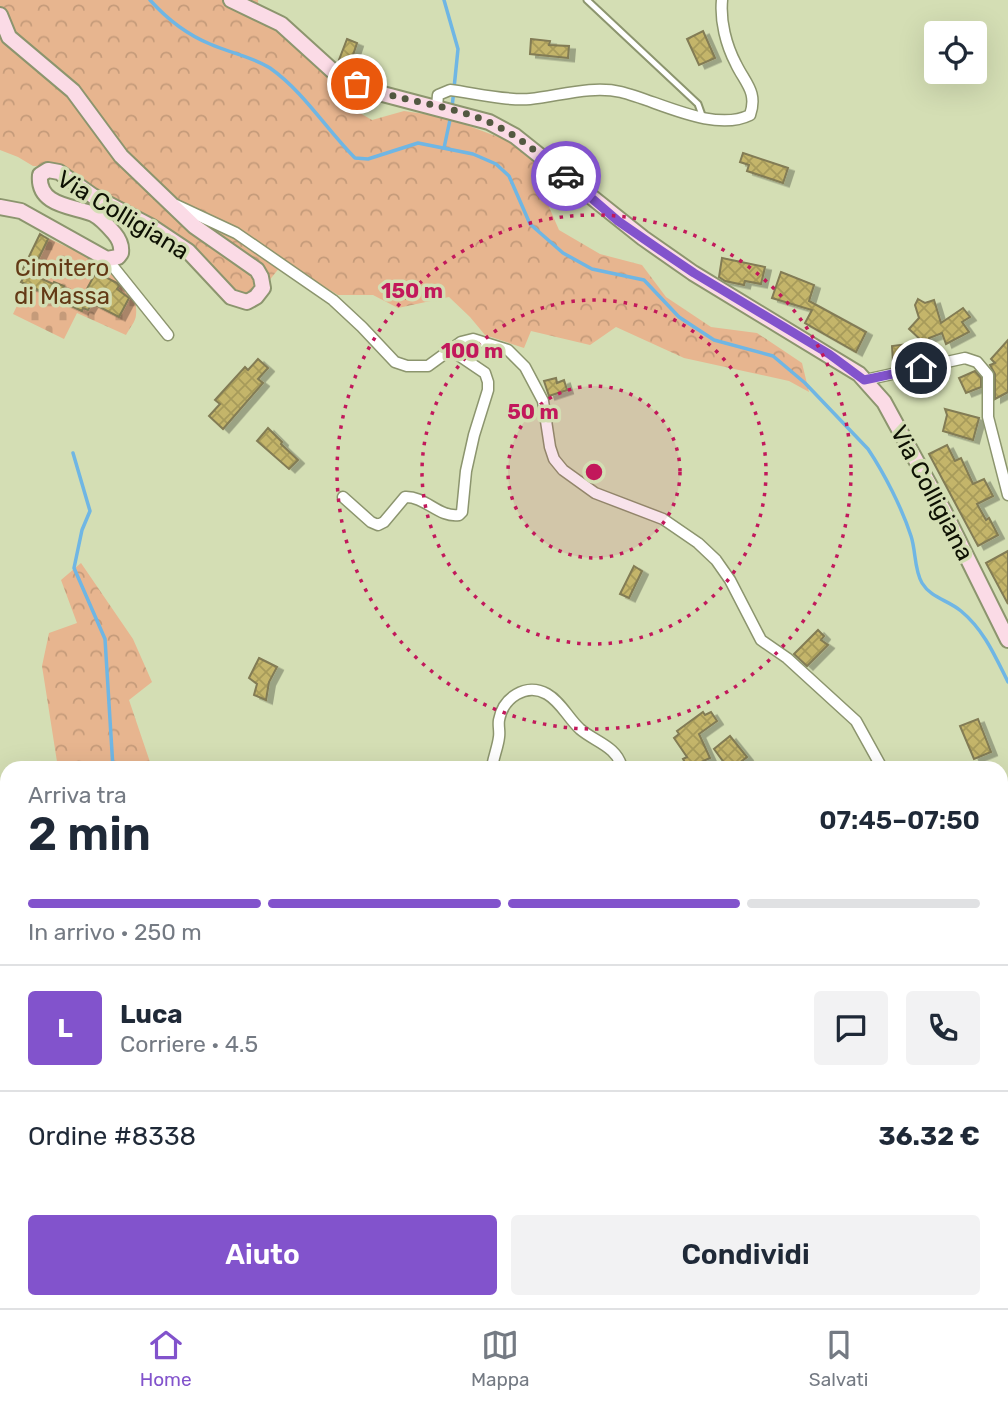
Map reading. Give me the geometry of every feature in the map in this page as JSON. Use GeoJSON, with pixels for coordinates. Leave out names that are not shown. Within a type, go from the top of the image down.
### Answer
{"type":"FeatureCollection","features":[{"type":"Feature","properties":{"kind":"street","name":"Via Colligiana"},"geometry":{"type":"LineString","coordinates":[[231,0],[281,24],[335,73],[357,84],[375,92],[489,122],[515,136],[643,238],[694,273],[829,354],[864,380],[884,402],[944,511],[1008,640]]}},
{"type":"Feature","properties":{"kind":"street"},"geometry":{"type":"LineString","coordinates":[[437,107],[438,95],[450,90],[527,100],[578,92],[618,91],[703,118],[740,120],[750,115],[754,104],[750,87],[736,65],[726,38],[720,12],[722,0]]}},
{"type":"Feature","properties":{"kind":"street","name":"Via Colligiana"},"geometry":{"type":"LineString","coordinates":[[0,15],[5,36],[72,91],[121,156],[170,204],[194,226],[257,270],[263,288],[257,298],[247,302],[231,297],[188,251],[152,227],[93,196],[58,172],[48,170],[40,175],[40,185],[48,197],[65,207],[96,215],[116,236],[122,248],[118,257],[107,259],[21,211],[1,204]]}},
{"type":"Feature","properties":{"kind":"street"},"geometry":{"type":"LineString","coordinates":[[170,204],[181,206],[236,233],[332,300],[395,362],[407,366],[428,366],[461,342],[474,339],[508,350],[525,367],[543,401],[550,447],[554,459],[563,470],[596,494],[663,519],[698,542],[716,560],[730,580],[761,640],[787,658],[856,721],[878,761]]}},
{"type":"Feature","properties":{"kind":"street"},"geometry":{"type":"LineString","coordinates":[[107,259],[168,335]]}},
{"type":"Feature","properties":{"kind":"street"},"geometry":{"type":"LineString","coordinates":[[343,497],[378,525],[384,522],[405,498],[417,498],[449,516],[462,512],[466,471],[488,382],[485,373],[451,350]]}},
{"type":"Feature","properties":{"kind":"street"},"geometry":{"type":"LineString","coordinates":[[864,380],[965,358],[977,362],[988,375],[988,417],[1008,495]]}},
{"type":"Feature","properties":{"kind":"street"},"geometry":{"type":"LineString","coordinates":[[494,761],[499,736],[499,720],[506,703],[517,692],[532,688],[547,694],[580,729],[610,748],[618,761]]}},
{"type":"Feature","properties":{"kind":"lane"},"geometry":{"type":"LineString","coordinates":[[587,0],[698,104],[703,118]]}},
{"type":"Feature","properties":{"kind":"green space"},"geometry":{"type":"Polygon","coordinates":[[[0,0],[258,0],[259,20],[286,32],[341,84],[346,105],[372,120],[404,111],[445,117],[509,141],[559,182],[549,207],[559,230],[600,254],[642,265],[666,297],[711,327],[757,333],[802,363],[809,392],[789,381],[684,358],[616,327],[590,345],[531,331],[524,348],[485,335],[449,297],[398,308],[373,295],[338,295],[284,262],[268,282],[245,297],[230,289],[178,237],[65,167],[33,166],[0,150],[0,0]]]}},
{"type":"Feature","properties":{"kind":"green space","name":"Cimitero di Massa"},"geometry":{"type":"Polygon","coordinates":[[[40,234],[101,264],[127,286],[135,299],[136,315],[126,335],[77,313],[64,339],[13,314],[27,285],[21,282],[23,277],[20,275],[40,234]]]}},
{"type":"Feature","properties":{"kind":"green space"},"geometry":{"type":"Polygon","coordinates":[[[81,563],[133,639],[152,682],[129,700],[150,761],[57,761],[42,666],[49,633],[77,623],[61,580],[81,563]]]}},
{"type":"Feature","properties":{"kind":"building"},"geometry":{"type":"Polygon","coordinates":[[[703,31],[715,58],[699,65],[687,39],[703,31]]]}},
{"type":"Feature","properties":{"kind":"building"},"geometry":{"type":"Polygon","coordinates":[[[347,39],[357,43],[350,64],[339,60],[347,39]]]}},
{"type":"Feature","properties":{"kind":"building"},"geometry":{"type":"Polygon","coordinates":[[[531,39],[550,41],[549,45],[569,46],[568,58],[530,54],[531,39]]]}},
{"type":"Feature","properties":{"kind":"building"},"geometry":{"type":"Polygon","coordinates":[[[743,153],[788,168],[783,183],[747,171],[749,165],[740,162],[743,153]]]}},
{"type":"Feature","properties":{"kind":"building"},"geometry":{"type":"Polygon","coordinates":[[[40,234],[48,239],[31,274],[64,286],[63,290],[81,300],[96,272],[117,283],[117,289],[129,298],[119,317],[92,303],[88,310],[83,308],[82,311],[21,282],[24,277],[20,275],[40,234]]]}},
{"type":"Feature","properties":{"kind":"building"},"geometry":{"type":"Polygon","coordinates":[[[722,258],[765,267],[761,284],[745,281],[744,285],[719,277],[722,258]]]}},
{"type":"Feature","properties":{"kind":"building"},"geometry":{"type":"Polygon","coordinates":[[[781,272],[814,285],[809,301],[866,332],[856,352],[805,323],[812,310],[772,298],[781,272]]]}},
{"type":"Feature","properties":{"kind":"building"},"geometry":{"type":"Polygon","coordinates":[[[918,299],[925,303],[934,300],[941,323],[963,308],[970,317],[962,322],[969,332],[946,344],[942,333],[929,338],[934,353],[924,359],[893,362],[892,346],[923,342],[909,329],[919,318],[915,305],[918,299]]]}},
{"type":"Feature","properties":{"kind":"building"},"geometry":{"type":"Polygon","coordinates":[[[1008,340],[1008,392],[995,399],[995,374],[990,365],[995,363],[991,359],[1008,340]]]}},
{"type":"Feature","properties":{"kind":"building"},"geometry":{"type":"Polygon","coordinates":[[[258,359],[268,368],[258,379],[263,383],[223,429],[209,416],[220,404],[215,400],[245,367],[248,370],[258,359]]]}},
{"type":"Feature","properties":{"kind":"building"},"geometry":{"type":"Polygon","coordinates":[[[975,371],[981,378],[981,387],[966,393],[959,378],[975,371]]]}},
{"type":"Feature","properties":{"kind":"building"},"geometry":{"type":"Polygon","coordinates":[[[556,378],[557,383],[564,380],[567,390],[549,396],[544,381],[556,378]]]}},
{"type":"Feature","properties":{"kind":"building"},"geometry":{"type":"Polygon","coordinates":[[[945,409],[979,418],[973,440],[943,431],[947,415],[945,409]]]}},
{"type":"Feature","properties":{"kind":"building"},"geometry":{"type":"Polygon","coordinates":[[[268,428],[298,460],[289,469],[257,441],[268,428]]]}},
{"type":"Feature","properties":{"kind":"building"},"geometry":{"type":"Polygon","coordinates":[[[947,445],[955,461],[961,458],[973,484],[984,479],[993,496],[977,504],[998,535],[978,546],[929,454],[947,445]]]}},
{"type":"Feature","properties":{"kind":"building"},"geometry":{"type":"Polygon","coordinates":[[[1008,551],[1008,604],[986,563],[1008,551]]]}},
{"type":"Feature","properties":{"kind":"building"},"geometry":{"type":"Polygon","coordinates":[[[634,566],[642,571],[629,598],[620,594],[634,566]]]}},
{"type":"Feature","properties":{"kind":"building"},"geometry":{"type":"Polygon","coordinates":[[[818,630],[824,636],[821,640],[828,645],[807,666],[794,654],[818,630]]]}},
{"type":"Feature","properties":{"kind":"building"},"geometry":{"type":"Polygon","coordinates":[[[259,658],[277,667],[269,682],[266,700],[254,695],[257,684],[249,678],[259,658]]]}},
{"type":"Feature","properties":{"kind":"building"},"geometry":{"type":"Polygon","coordinates":[[[703,712],[705,715],[711,712],[717,721],[699,734],[710,758],[703,761],[684,761],[687,757],[674,738],[679,734],[677,731],[703,712]]]}},
{"type":"Feature","properties":{"kind":"building"},"geometry":{"type":"Polygon","coordinates":[[[978,719],[991,752],[974,759],[960,726],[978,719]]]}},
{"type":"Feature","properties":{"kind":"building"},"geometry":{"type":"Polygon","coordinates":[[[730,736],[747,757],[742,761],[723,761],[714,749],[730,736]]]}},
{"type":"Feature","properties":{"kind":"waterway"},"geometry":{"type":"LineString","coordinates":[[150,0],[170,20],[193,36],[270,68],[304,99],[355,158],[368,159],[418,143],[473,154],[496,164],[509,176],[530,224],[563,253],[592,269],[644,280],[679,317],[714,340],[773,356],[805,383],[868,449],[903,514],[922,583],[930,592],[956,607],[976,626],[1008,682]]}},
{"type":"Feature","properties":{"kind":"waterway"},"geometry":{"type":"LineString","coordinates":[[444,0],[458,49],[452,108]]}},
{"type":"Feature","properties":{"kind":"waterway"},"geometry":{"type":"LineString","coordinates":[[444,148],[451,115]]}},
{"type":"Feature","properties":{"kind":"waterway"},"geometry":{"type":"LineString","coordinates":[[73,453],[90,511],[82,530],[74,568],[105,639],[113,761]]}},
{"type":"Feature","properties":{"kind":"way so far"},"geometry":{"type":"LineString","coordinates":[[357,84],[375,92],[489,122],[530,146],[566,176]]}},
{"type":"Feature","properties":{"kind":"route"},"geometry":{"type":"LineString","coordinates":[[566,176],[618,221],[660,250],[829,354],[864,380],[921,368]]}}]}
